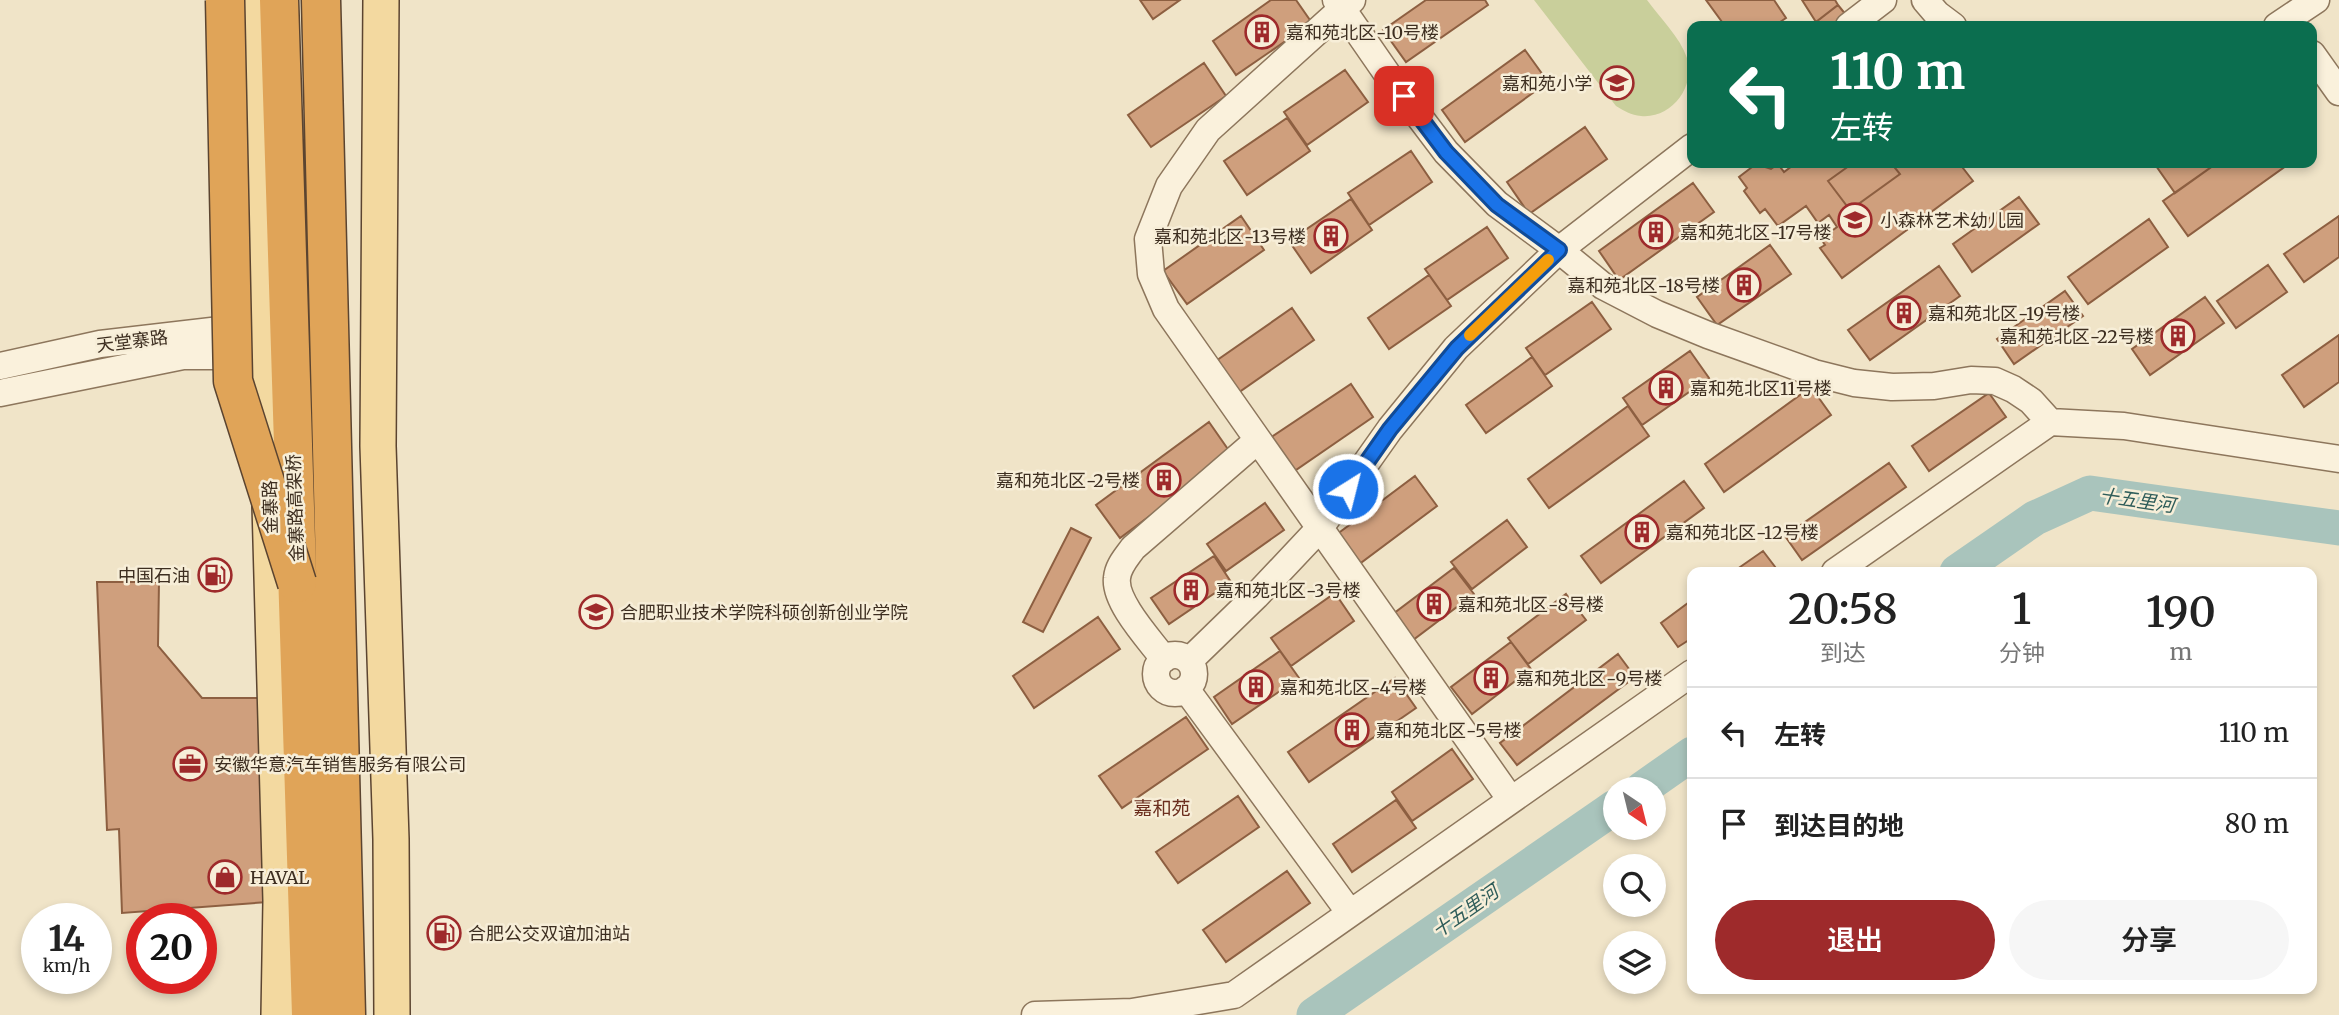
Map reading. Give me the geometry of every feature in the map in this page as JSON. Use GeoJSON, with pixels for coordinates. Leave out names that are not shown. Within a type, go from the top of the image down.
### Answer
{"type":"FeatureCollection","features":[{"type":"Feature","properties":{"kind":"highway"},"geometry":{"type":"LineString","coordinates":[[225,0],[233,381],[297,583]]}},
{"type":"Feature","properties":{"kind":"highway","name":"金寨路高架桥"},"geometry":{"type":"LineString","coordinates":[[279,0],[311,1015]]}},
{"type":"Feature","properties":{"kind":"highway"},"geometry":{"type":"LineString","coordinates":[[321,0],[346,1015]]}},
{"type":"Feature","properties":{"kind":"highway"},"geometry":{"type":"LineString","coordinates":[[324,82],[335,0]]}},
{"type":"Feature","properties":{"kind":"main road","name":"金寨路"},"geometry":{"type":"LineString","coordinates":[[253,0],[266,340],[281,901],[279,1015]]}},
{"type":"Feature","properties":{"kind":"main road"},"geometry":{"type":"LineString","coordinates":[[381,0],[378,446],[391,839],[392,1015]]}},
{"type":"Feature","properties":{"kind":"street"},"geometry":{"type":"LineString","coordinates":[[1856,21],[1883,0]]}},
{"type":"Feature","properties":{"kind":"street"},"geometry":{"type":"LineString","coordinates":[[1925,0],[1946,21]]}},
{"type":"Feature","properties":{"kind":"street"},"geometry":{"type":"LineString","coordinates":[[2290,21],[2316,0]]}},
{"type":"Feature","properties":{"kind":"street"},"geometry":{"type":"LineString","coordinates":[[1511,800],[1166,309],[1151,274],[1148,239],[1169,186],[1208,130],[1343,3],[1390,78],[1446,152],[1497,205],[1603,286],[1657,314],[1707,335],[1814,373],[1854,383],[1892,387],[1934,386],[1971,380],[1995,381],[2031,401],[2050,422]]}},
{"type":"Feature","properties":{"kind":"street"},"geometry":{"type":"LineString","coordinates":[[2317,61],[2339,92]]}},
{"type":"Feature","properties":{"kind":"street"},"geometry":{"type":"LineString","coordinates":[[1350,913],[1186,689],[1175,693],[1159,685],[1156,673],[1158,666],[1177,660],[1256,596],[1320,528],[1390,429],[1457,348],[1559,250],[1687,151]]}},
{"type":"Feature","properties":{"kind":"street","name":"天堂寨路"},"geometry":{"type":"LineString","coordinates":[[0,366],[100,344],[266,340]]}},
{"type":"Feature","properties":{"kind":"street"},"geometry":{"type":"LineString","coordinates":[[0,393],[266,340]]}},
{"type":"Feature","properties":{"kind":"street"},"geometry":{"type":"LineString","coordinates":[[1842,567],[2050,422],[2124,426],[2339,459]]}},
{"type":"Feature","properties":{"kind":"street"},"geometry":{"type":"LineString","coordinates":[[1177,660],[1119,594],[1116,579],[1120,565],[1133,548],[1258,440]]}},
{"type":"Feature","properties":{"kind":"street"},"geometry":{"type":"LineString","coordinates":[[1035,1015],[1132,1013],[1234,995],[1687,677]]}},
{"type":"Feature","properties":{"kind":"green space"},"geometry":{"type":"Polygon","coordinates":[[[1534,0],[1647,0],[1675,35],[1687,58],[1687,82],[1679,99],[1671,107],[1652,116],[1634,115],[1616,106],[1534,0]]]}},
{"type":"Feature","properties":{"kind":"building"},"geometry":{"type":"Polygon","coordinates":[[[1140,0],[1180,0],[1153,19],[1140,0]]]}},
{"type":"Feature","properties":{"kind":"building","name":"嘉和苑北区-10号楼"},"geometry":{"type":"Polygon","coordinates":[[[1271,0],[1296,0],[1312,23],[1236,75],[1213,41],[1271,0]]]}},
{"type":"Feature","properties":{"kind":"building"},"geometry":{"type":"Polygon","coordinates":[[[1426,0],[1485,0],[1488,5],[1406,62],[1383,30],[1426,0]]]}},
{"type":"Feature","properties":{"kind":"building"},"geometry":{"type":"Polygon","coordinates":[[[1706,0],[1774,0],[1786,18],[1782,21],[1721,21],[1706,0]]]}},
{"type":"Feature","properties":{"kind":"building"},"geometry":{"type":"Polygon","coordinates":[[[1802,0],[1835,0],[1838,5],[1815,21],[1802,0]]]}},
{"type":"Feature","properties":{"kind":"building"},"geometry":{"type":"Polygon","coordinates":[[[1838,5],[1851,21],[1817,21],[1838,5]]]}},
{"type":"Feature","properties":{"kind":"building"},"geometry":{"type":"Polygon","coordinates":[[[1525,50],[1548,82],[1465,142],[1442,110],[1525,50]]]}},
{"type":"Feature","properties":{"kind":"building"},"geometry":{"type":"Polygon","coordinates":[[[1204,63],[1226,96],[1151,147],[1128,115],[1204,63]]]}},
{"type":"Feature","properties":{"kind":"building"},"geometry":{"type":"Polygon","coordinates":[[[1345,70],[1368,102],[1307,145],[1284,112],[1345,70]]]}},
{"type":"Feature","properties":{"kind":"building"},"geometry":{"type":"Polygon","coordinates":[[[1287,118],[1310,151],[1247,195],[1224,161],[1287,118]]]}},
{"type":"Feature","properties":{"kind":"building"},"geometry":{"type":"Polygon","coordinates":[[[1585,127],[1607,159],[1529,214],[1507,182],[1585,127]]]}},
{"type":"Feature","properties":{"kind":"building"},"geometry":{"type":"Polygon","coordinates":[[[1411,151],[1432,182],[1369,225],[1348,193],[1411,151]]]}},
{"type":"Feature","properties":{"kind":"building"},"geometry":{"type":"Polygon","coordinates":[[[1751,168],[1781,168],[1784,172],[1789,168],[1846,168],[1828,181],[1850,210],[1900,174],[1895,168],[1963,168],[1973,181],[1842,278],[1820,248],[1825,245],[1821,239],[1837,227],[1829,215],[1818,223],[1806,206],[1778,226],[1765,209],[1760,213],[1744,191],[1747,188],[1739,177],[1751,168]]]}},
{"type":"Feature","properties":{"kind":"building"},"geometry":{"type":"Polygon","coordinates":[[[1751,168],[1781,168],[1784,172],[1789,168],[1963,168],[1973,181],[1842,278],[1820,248],[1825,245],[1821,239],[1837,227],[1829,215],[1818,223],[1806,206],[1778,226],[1765,209],[1760,213],[1744,191],[1747,188],[1739,177],[1751,168]]]}},
{"type":"Feature","properties":{"kind":"building"},"geometry":{"type":"Polygon","coordinates":[[[2158,168],[2210,168],[2175,193],[2158,168]]]}},
{"type":"Feature","properties":{"kind":"building"},"geometry":{"type":"Polygon","coordinates":[[[2210,168],[2283,168],[2188,236],[2163,201],[2210,168]]]}},
{"type":"Feature","properties":{"kind":"building","name":"嘉和苑北区-17号楼"},"geometry":{"type":"Polygon","coordinates":[[[1693,183],[1714,212],[1619,280],[1599,251],[1693,183]]]}},
{"type":"Feature","properties":{"kind":"building"},"geometry":{"type":"Polygon","coordinates":[[[2019,197],[2039,224],[1972,272],[1953,244],[2019,197]]]}},
{"type":"Feature","properties":{"kind":"building","name":"嘉和苑北区-13号楼"},"geometry":{"type":"Polygon","coordinates":[[[1351,199],[1372,230],[1311,273],[1289,241],[1351,199]]]}},
{"type":"Feature","properties":{"kind":"building"},"geometry":{"type":"Polygon","coordinates":[[[1241,216],[1264,250],[1187,304],[1163,271],[1241,216]]]}},
{"type":"Feature","properties":{"kind":"building"},"geometry":{"type":"Polygon","coordinates":[[[2339,216],[2339,257],[2304,282],[2284,254],[2339,216]]]}},
{"type":"Feature","properties":{"kind":"building"},"geometry":{"type":"Polygon","coordinates":[[[2149,219],[2168,247],[2088,304],[2068,277],[2149,219]]]}},
{"type":"Feature","properties":{"kind":"building"},"geometry":{"type":"Polygon","coordinates":[[[1487,227],[1508,258],[1447,300],[1425,269],[1487,227]]]}},
{"type":"Feature","properties":{"kind":"building","name":"嘉和苑北区-18号楼"},"geometry":{"type":"Polygon","coordinates":[[[1770,245],[1791,274],[1717,325],[1697,297],[1770,245]]]}},
{"type":"Feature","properties":{"kind":"building"},"geometry":{"type":"Polygon","coordinates":[[[2268,265],[2287,292],[2236,328],[2217,301],[2268,265]]]}},
{"type":"Feature","properties":{"kind":"building","name":"嘉和苑北区-19号楼"},"geometry":{"type":"Polygon","coordinates":[[[1939,266],[1960,296],[1870,360],[1848,330],[1939,266]]]}},
{"type":"Feature","properties":{"kind":"building"},"geometry":{"type":"Polygon","coordinates":[[[1429,275],[1451,306],[1389,349],[1368,318],[1429,275]]]}},
{"type":"Feature","properties":{"kind":"building"},"geometry":{"type":"Polygon","coordinates":[[[2065,291],[2083,316],[2014,364],[1997,339],[2065,291]]]}},
{"type":"Feature","properties":{"kind":"building","name":"嘉和苑北区-22号楼"},"geometry":{"type":"Polygon","coordinates":[[[2205,297],[2224,323],[2150,375],[2132,349],[2205,297]]]}},
{"type":"Feature","properties":{"kind":"building"},"geometry":{"type":"Polygon","coordinates":[[[1592,302],[1611,329],[1545,375],[1526,348],[1592,302]]]}},
{"type":"Feature","properties":{"kind":"building"},"geometry":{"type":"Polygon","coordinates":[[[1292,308],[1314,340],[1235,395],[1213,363],[1292,308]]]}},
{"type":"Feature","properties":{"kind":"building"},"geometry":{"type":"Polygon","coordinates":[[[2339,335],[2339,382],[2304,407],[2282,375],[2339,335]]]}},
{"type":"Feature","properties":{"kind":"building","name":"嘉和苑北区11号楼"},"geometry":{"type":"Polygon","coordinates":[[[1690,351],[1709,378],[1642,425],[1623,398],[1690,351]]]}},
{"type":"Feature","properties":{"kind":"building"},"geometry":{"type":"Polygon","coordinates":[[[1532,357],[1552,386],[1486,433],[1466,405],[1532,357]]]}},
{"type":"Feature","properties":{"kind":"building"},"geometry":{"type":"Polygon","coordinates":[[[1351,384],[1373,417],[1293,472],[1270,438],[1351,384]]]}},
{"type":"Feature","properties":{"kind":"building"},"geometry":{"type":"Polygon","coordinates":[[[1811,387],[1831,415],[1724,492],[1705,464],[1811,387]]]}},
{"type":"Feature","properties":{"kind":"building"},"geometry":{"type":"Polygon","coordinates":[[[1989,393],[2006,417],[1929,471],[1912,446],[1989,393]]]}},
{"type":"Feature","properties":{"kind":"building"},"geometry":{"type":"Polygon","coordinates":[[[1628,406],[1649,436],[1549,508],[1528,479],[1628,406]]]}},
{"type":"Feature","properties":{"kind":"building","name":"嘉和苑北区-2号楼"},"geometry":{"type":"Polygon","coordinates":[[[1209,422],[1232,455],[1120,538],[1096,505],[1209,422]]]}},
{"type":"Feature","properties":{"kind":"building"},"geometry":{"type":"Polygon","coordinates":[[[1889,463],[1906,487],[1802,560],[1785,536],[1889,463]]]}},
{"type":"Feature","properties":{"kind":"building"},"geometry":{"type":"Polygon","coordinates":[[[1415,476],[1437,506],[1358,565],[1336,535],[1415,476]]]}},
{"type":"Feature","properties":{"kind":"building","name":"嘉和苑北区-12号楼"},"geometry":{"type":"Polygon","coordinates":[[[1684,481],[1704,508],[1601,583],[1581,556],[1684,481]]]}},
{"type":"Feature","properties":{"kind":"building"},"geometry":{"type":"Polygon","coordinates":[[[1265,503],[1284,530],[1226,571],[1207,544],[1265,503]]]}},
{"type":"Feature","properties":{"kind":"building"},"geometry":{"type":"Polygon","coordinates":[[[1507,520],[1527,547],[1472,589],[1451,562],[1507,520]]]}},
{"type":"Feature","properties":{"kind":"building"},"geometry":{"type":"Polygon","coordinates":[[[1071,528],[1091,538],[1043,632],[1023,622],[1071,528]]]}},
{"type":"Feature","properties":{"kind":"building"},"geometry":{"type":"Polygon","coordinates":[[[1763,551],[1775,567],[1740,567],[1763,551]]]}},
{"type":"Feature","properties":{"kind":"building","name":"嘉和苑北区-3号楼"},"geometry":{"type":"Polygon","coordinates":[[[1214,556],[1231,582],[1169,624],[1151,598],[1214,556]]]}},
{"type":"Feature","properties":{"kind":"building","name":"嘉和苑北区-8号楼"},"geometry":{"type":"Polygon","coordinates":[[[1454,568],[1474,594],[1413,640],[1393,614],[1454,568]]]}},
{"type":"Feature","properties":{"kind":"building","name":"安徽华意汽车销售服务有限公司"},"geometry":{"type":"Polygon","coordinates":[[[97,582],[159,582],[158,646],[202,698],[275,698],[281,901],[217,906],[217,903],[126,903],[126,913],[122,913],[119,829],[107,830],[97,582]]]}},
{"type":"Feature","properties":{"kind":"building"},"geometry":{"type":"Polygon","coordinates":[[[1335,593],[1354,621],[1291,666],[1271,638],[1335,593]]]}},
{"type":"Feature","properties":{"kind":"building"},"geometry":{"type":"Polygon","coordinates":[[[1566,594],[1586,620],[1528,664],[1508,638],[1566,594]]]}},
{"type":"Feature","properties":{"kind":"building"},"geometry":{"type":"Polygon","coordinates":[[[1687,604],[1687,641],[1678,647],[1661,623],[1687,604]]]}},
{"type":"Feature","properties":{"kind":"building"},"geometry":{"type":"Polygon","coordinates":[[[1098,617],[1120,649],[1034,708],[1013,676],[1098,617]]]}},
{"type":"Feature","properties":{"kind":"building","name":"嘉和苑北区-9号楼"},"geometry":{"type":"Polygon","coordinates":[[[1511,642],[1531,669],[1472,714],[1451,687],[1511,642]]]}},
{"type":"Feature","properties":{"kind":"building","name":"嘉和苑北区-4号楼"},"geometry":{"type":"Polygon","coordinates":[[[1280,651],[1299,678],[1232,724],[1214,697],[1280,651]]]}},
{"type":"Feature","properties":{"kind":"building"},"geometry":{"type":"Polygon","coordinates":[[[1618,654],[1635,677],[1517,765],[1500,743],[1618,654]]]}},
{"type":"Feature","properties":{"kind":"building","name":"嘉和苑北区-5号楼"},"geometry":{"type":"Polygon","coordinates":[[[1395,678],[1416,708],[1309,782],[1288,752],[1395,678]]]}},
{"type":"Feature","properties":{"kind":"building"},"geometry":{"type":"Polygon","coordinates":[[[1186,717],[1208,749],[1122,808],[1099,776],[1186,717]]]}},
{"type":"Feature","properties":{"kind":"building"},"geometry":{"type":"Polygon","coordinates":[[[1452,749],[1473,779],[1412,821],[1392,792],[1452,749]]]}},
{"type":"Feature","properties":{"kind":"building"},"geometry":{"type":"Polygon","coordinates":[[[1238,796],[1259,827],[1178,883],[1156,852],[1238,796]]]}},
{"type":"Feature","properties":{"kind":"building"},"geometry":{"type":"Polygon","coordinates":[[[1396,800],[1416,828],[1352,872],[1333,844],[1396,800]]]}},
{"type":"Feature","properties":{"kind":"building"},"geometry":{"type":"Polygon","coordinates":[[[1287,871],[1310,903],[1226,962],[1203,930],[1287,871]]]}},
{"type":"Feature","properties":{"kind":"waterway","name":"十五里河"},"geometry":{"type":"LineString","coordinates":[[1964,567],[2035,518],[2090,493],[2339,528]]}},
{"type":"Feature","properties":{"kind":"waterway","name":"十五里河"},"geometry":{"type":"LineString","coordinates":[[1659,777],[1687,758]]}},
{"type":"Feature","properties":{"kind":"waterway","name":"十五里河"},"geometry":{"type":"LineString","coordinates":[[1314,1015],[1603,815]]}},
{"type":"Feature","properties":{"kind":"slow traffic"},"geometry":{"type":"LineString","coordinates":[[1470,335],[1548,260]]}},
{"type":"Feature","properties":{"kind":"place","name":"嘉和苑北区-10号楼"},"geometry":{"type":"Point","coordinates":[1262,32]}},
{"type":"Feature","properties":{"kind":"place","name":"嘉和苑小学"},"geometry":{"type":"Point","coordinates":[1617,83]}},
{"type":"Feature","properties":{"kind":"place","name":"小森林艺术幼儿园"},"geometry":{"type":"Point","coordinates":[1855,220]}},
{"type":"Feature","properties":{"kind":"place","name":"嘉和苑北区-17号楼"},"geometry":{"type":"Point","coordinates":[1656,232]}},
{"type":"Feature","properties":{"kind":"place","name":"嘉和苑北区-13号楼"},"geometry":{"type":"Point","coordinates":[1331,236]}},
{"type":"Feature","properties":{"kind":"place","name":"嘉和苑北区-18号楼"},"geometry":{"type":"Point","coordinates":[1744,285]}},
{"type":"Feature","properties":{"kind":"place","name":"嘉和苑北区-19号楼"},"geometry":{"type":"Point","coordinates":[1904,313]}},
{"type":"Feature","properties":{"kind":"place","name":"嘉和苑北区-22号楼"},"geometry":{"type":"Point","coordinates":[2178,336]}},
{"type":"Feature","properties":{"kind":"place","name":"嘉和苑北区11号楼"},"geometry":{"type":"Point","coordinates":[1666,388]}},
{"type":"Feature","properties":{"kind":"place","name":"嘉和苑北区-2号楼"},"geometry":{"type":"Point","coordinates":[1164,480]}},
{"type":"Feature","properties":{"kind":"place","name":"嘉和苑北区-12号楼"},"geometry":{"type":"Point","coordinates":[1642,532]}},
{"type":"Feature","properties":{"kind":"place","name":"中国石油"},"geometry":{"type":"Point","coordinates":[215,575]}},
{"type":"Feature","properties":{"kind":"place","name":"嘉和苑北区-3号楼"},"geometry":{"type":"Point","coordinates":[1191,590]}},
{"type":"Feature","properties":{"kind":"place","name":"嘉和苑北区-8号楼"},"geometry":{"type":"Point","coordinates":[1434,604]}},
{"type":"Feature","properties":{"kind":"place","name":"合肥职业技术学院科硕创新创业学院"},"geometry":{"type":"Point","coordinates":[596,612]}},
{"type":"Feature","properties":{"kind":"place","name":"嘉和苑北区-9号楼"},"geometry":{"type":"Point","coordinates":[1491,678]}},
{"type":"Feature","properties":{"kind":"place","name":"嘉和苑北区-4号楼"},"geometry":{"type":"Point","coordinates":[1256,687]}},
{"type":"Feature","properties":{"kind":"place","name":"嘉和苑北区-5号楼"},"geometry":{"type":"Point","coordinates":[1352,730]}},
{"type":"Feature","properties":{"kind":"place","name":"安徽华意汽车销售服务有限公司"},"geometry":{"type":"Point","coordinates":[190,764]}},
{"type":"Feature","properties":{"kind":"place","name":"HAVAL"},"geometry":{"type":"Point","coordinates":[225,877]}},
{"type":"Feature","properties":{"kind":"place","name":"合肥公交双谊加油站"},"geometry":{"type":"Point","coordinates":[444,933]}},
{"type":"Feature","properties":{"kind":"district","name":"嘉和苑"},"geometry":{"type":"Point","coordinates":[1162,808]}},
{"type":"Feature","properties":{"kind":"route"},"geometry":{"type":"LineString","coordinates":[[1348,489],[1390,429],[1457,348],[1559,250],[1497,205],[1446,152],[1404,96]]}}]}
